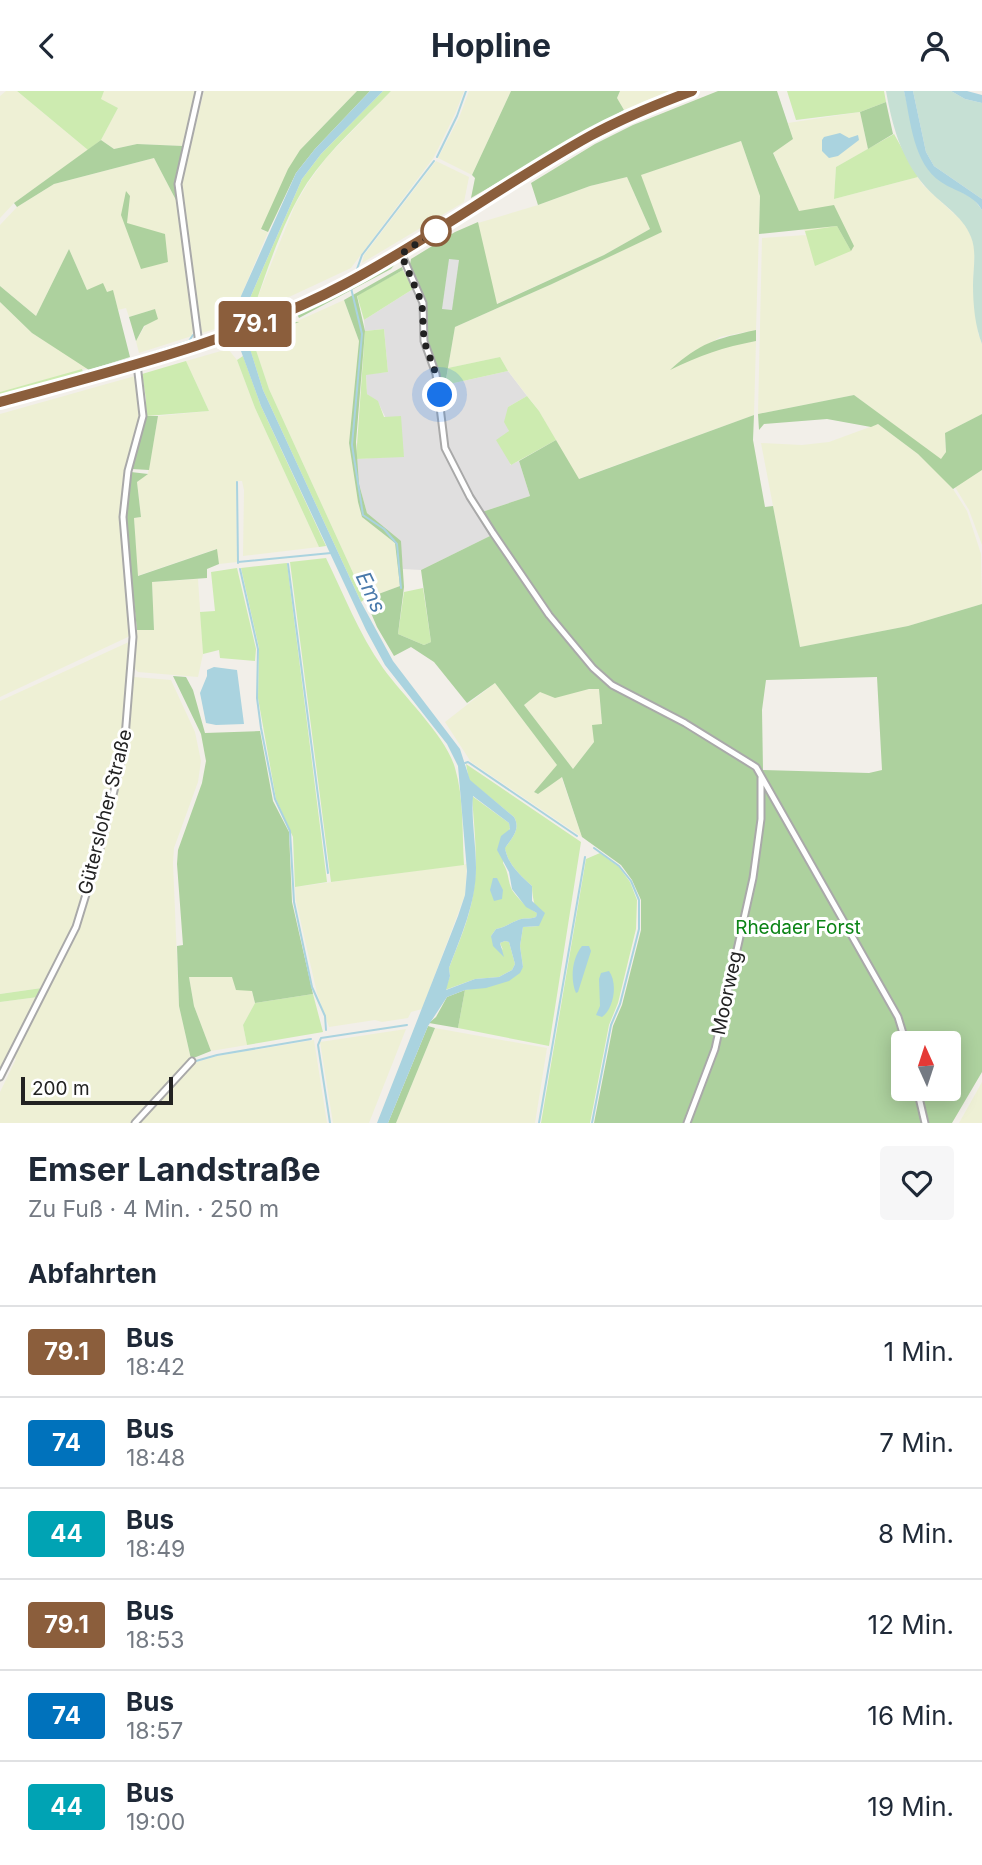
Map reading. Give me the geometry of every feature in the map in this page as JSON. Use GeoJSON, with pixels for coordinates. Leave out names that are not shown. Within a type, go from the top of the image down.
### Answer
{"type":"FeatureCollection","features":[{"type":"Feature","properties":{"kind":"main road"},"geometry":{"type":"LineString","coordinates":[[0,403],[230,334],[297,307],[401,254],[591,136],[641,111],[692,91]]}},
{"type":"Feature","properties":{"kind":"street"},"geometry":{"type":"LineString","coordinates":[[199,91],[178,184],[199,344]]}},
{"type":"Feature","properties":{"kind":"street"},"geometry":{"type":"LineString","coordinates":[[401,254],[422,303],[424,341],[436,374],[445,448],[470,497],[540,603],[593,668],[612,685],[685,723],[756,767],[898,1017],[902,1031]]}},
{"type":"Feature","properties":{"kind":"street","name":"Gütersloher Straße"},"geometry":{"type":"LineString","coordinates":[[0,1077],[76,927],[99,852],[124,750],[133,637],[123,517],[128,471],[143,416],[136,364]]}},
{"type":"Feature","properties":{"kind":"street","name":"Moorweg"},"geometry":{"type":"LineString","coordinates":[[687,1123],[715,1049],[752,878],[761,819],[761,775]]}},
{"type":"Feature","properties":{"kind":"street"},"geometry":{"type":"LineString","coordinates":[[135,1123],[192,1061]]}},
{"type":"Feature","properties":{"kind":"street"},"geometry":{"type":"LineString","coordinates":[[920,1101],[925,1123]]}},
{"type":"Feature","properties":{"kind":"shaded area"},"geometry":{"type":"Polygon","coordinates":[[[449,259],[459,260],[452,310],[442,309],[449,259]]]}},
{"type":"Feature","properties":{"kind":"shaded area"},"geometry":{"type":"Polygon","coordinates":[[[413,289],[420,304],[424,350],[434,375],[443,449],[492,535],[421,570],[403,569],[400,541],[367,513],[356,459],[404,456],[378,402],[367,394],[366,374],[388,372],[384,329],[365,331],[364,320],[413,289]]]}},
{"type":"Feature","properties":{"kind":"shaded area"},"geometry":{"type":"Polygon","coordinates":[[[508,371],[527,396],[508,407],[510,465],[519,461],[530,496],[482,512],[447,447],[442,395],[445,385],[508,371]]]}},
{"type":"Feature","properties":{"kind":"green space"},"geometry":{"type":"Polygon","coordinates":[[[6,91],[17,91],[88,150],[14,203],[0,218],[0,96],[6,91]]]}},
{"type":"Feature","properties":{"kind":"green space"},"geometry":{"type":"Polygon","coordinates":[[[17,91],[104,91],[101,99],[118,108],[101,140],[88,150],[17,91]]]}},
{"type":"Feature","properties":{"kind":"green space"},"geometry":{"type":"Polygon","coordinates":[[[104,91],[196,91],[183,146],[137,144],[114,149],[101,140],[118,108],[100,99],[104,91]]]}},
{"type":"Feature","properties":{"kind":"green space"},"geometry":{"type":"Polygon","coordinates":[[[204,91],[357,91],[300,150],[261,230],[268,232],[241,296],[237,322],[202,333],[181,185],[204,91]]]}},
{"type":"Feature","properties":{"kind":"green space"},"geometry":{"type":"Polygon","coordinates":[[[357,91],[370,91],[296,173],[268,232],[261,229],[288,169],[300,150],[357,91]]]}},
{"type":"Feature","properties":{"kind":"green space"},"geometry":{"type":"Polygon","coordinates":[[[383,91],[391,91],[326,158],[299,196],[254,303],[254,316],[246,321],[250,298],[302,179],[321,154],[383,91]]]}},
{"type":"Feature","properties":{"kind":"green space"},"geometry":{"type":"Polygon","coordinates":[[[391,91],[464,91],[434,157],[351,268],[272,305],[261,307],[256,302],[295,205],[308,183],[326,158],[391,91]]]}},
{"type":"Feature","properties":{"kind":"green space"},"geometry":{"type":"Polygon","coordinates":[[[469,91],[511,91],[472,175],[438,158],[459,118],[469,91]]]}},
{"type":"Feature","properties":{"kind":"green space"},"geometry":{"type":"Polygon","coordinates":[[[511,91],[620,91],[617,98],[624,110],[471,198],[475,178],[472,175],[511,91]]]}},
{"type":"Feature","properties":{"kind":"green space"},"geometry":{"type":"Polygon","coordinates":[[[620,91],[669,91],[624,110],[617,98],[620,91]]]}},
{"type":"Feature","properties":{"kind":"green space"},"geometry":{"type":"Polygon","coordinates":[[[718,91],[777,91],[793,139],[773,153],[799,211],[834,205],[854,246],[851,251],[837,226],[759,234],[760,196],[741,141],[641,175],[662,232],[455,327],[445,385],[440,382],[426,341],[425,303],[410,264],[411,259],[455,232],[478,222],[497,304],[604,255],[650,229],[627,177],[590,186],[538,205],[531,183],[595,144],[633,125],[718,91]]]}},
{"type":"Feature","properties":{"kind":"green space"},"geometry":{"type":"Polygon","coordinates":[[[787,91],[884,91],[886,102],[860,112],[796,120],[787,91]]]}},
{"type":"Feature","properties":{"kind":"green space"},"geometry":{"type":"Polygon","coordinates":[[[886,91],[904,91],[920,155],[963,193],[973,198],[982,210],[982,344],[974,307],[974,255],[971,237],[957,216],[924,185],[909,164],[895,129],[886,91]]]}},
{"type":"Feature","properties":{"kind":"green space"},"geometry":{"type":"Polygon","coordinates":[[[913,91],[951,91],[965,99],[982,103],[982,199],[934,166],[926,152],[913,91]]]}},
{"type":"Feature","properties":{"kind":"green space"},"geometry":{"type":"Polygon","coordinates":[[[886,102],[893,134],[868,149],[860,112],[886,102]]]}},
{"type":"Feature","properties":{"kind":"green space"},"geometry":{"type":"Polygon","coordinates":[[[860,112],[868,149],[836,167],[834,199],[918,177],[923,185],[963,222],[971,235],[975,249],[973,286],[978,333],[982,344],[982,414],[945,433],[946,452],[941,460],[854,395],[758,414],[762,238],[806,235],[773,152],[793,139],[788,123],[860,112]]]}},
{"type":"Feature","properties":{"kind":"green space"},"geometry":{"type":"Polygon","coordinates":[[[894,134],[918,177],[834,199],[836,167],[894,134]]]}},
{"type":"Feature","properties":{"kind":"green space"},"geometry":{"type":"Polygon","coordinates":[[[101,140],[114,149],[137,144],[183,146],[176,185],[177,202],[154,158],[54,184],[17,207],[14,203],[101,140]]]}},
{"type":"Feature","properties":{"kind":"green space"},"geometry":{"type":"Polygon","coordinates":[[[741,141],[760,196],[756,330],[720,337],[673,368],[721,347],[756,341],[754,415],[578,479],[539,411],[500,357],[448,368],[455,327],[661,232],[640,175],[741,141]]]}},
{"type":"Feature","properties":{"kind":"green space"},"geometry":{"type":"Polygon","coordinates":[[[154,158],[177,202],[192,336],[139,353],[136,341],[155,309],[129,317],[126,308],[118,310],[113,291],[87,290],[69,249],[36,316],[0,286],[0,225],[17,207],[54,184],[154,158]]]}},
{"type":"Feature","properties":{"kind":"green space"},"geometry":{"type":"Polygon","coordinates":[[[436,161],[469,177],[464,202],[362,263],[364,255],[436,161]]]}},
{"type":"Feature","properties":{"kind":"green space"},"geometry":{"type":"Polygon","coordinates":[[[627,177],[650,229],[604,255],[496,304],[478,223],[590,186],[627,177]]]}},
{"type":"Feature","properties":{"kind":"green space"},"geometry":{"type":"Polygon","coordinates":[[[126,191],[130,196],[127,223],[165,234],[168,262],[141,269],[121,215],[126,191]]]}},
{"type":"Feature","properties":{"kind":"green space"},"geometry":{"type":"Polygon","coordinates":[[[837,226],[851,251],[815,266],[805,231],[837,226]]]}},
{"type":"Feature","properties":{"kind":"green space"},"geometry":{"type":"Polygon","coordinates":[[[69,249],[87,290],[103,283],[107,292],[113,290],[130,357],[89,370],[32,333],[0,302],[0,286],[36,316],[69,249]]]}},
{"type":"Feature","properties":{"kind":"green space"},"geometry":{"type":"Polygon","coordinates":[[[396,263],[391,269],[299,318],[297,314],[396,263]]]}},
{"type":"Feature","properties":{"kind":"green space","name":"Rhedaer Forst"},"geometry":{"type":"Polygon","coordinates":[[[402,267],[403,270],[357,296],[365,331],[356,442],[359,484],[367,513],[401,541],[404,587],[398,634],[424,645],[431,642],[421,570],[496,533],[482,512],[530,496],[519,461],[556,440],[579,479],[754,415],[753,440],[765,507],[773,506],[800,647],[908,626],[982,604],[982,1072],[952,1123],[594,1123],[613,1026],[622,1005],[641,930],[641,900],[632,880],[621,865],[582,837],[562,777],[538,794],[534,792],[557,765],[495,683],[467,703],[434,662],[411,647],[394,656],[377,627],[365,599],[400,586],[395,543],[362,517],[358,502],[349,443],[359,341],[344,300],[402,267]],[[877,677],[766,680],[762,710],[763,770],[869,773],[882,770],[877,677]],[[599,689],[555,698],[540,692],[524,705],[573,769],[594,742],[592,725],[602,724],[599,689]]]}},
{"type":"Feature","properties":{"kind":"green space"},"geometry":{"type":"Polygon","coordinates":[[[403,270],[413,289],[364,320],[357,295],[403,270]]]}},
{"type":"Feature","properties":{"kind":"green space"},"geometry":{"type":"Polygon","coordinates":[[[344,300],[359,341],[349,443],[358,502],[362,517],[395,543],[400,586],[365,599],[269,389],[253,341],[344,300]]]}},
{"type":"Feature","properties":{"kind":"green space"},"geometry":{"type":"Polygon","coordinates":[[[0,302],[32,333],[88,368],[0,392],[0,302]]]}},
{"type":"Feature","properties":{"kind":"green space"},"geometry":{"type":"Polygon","coordinates":[[[155,309],[158,319],[144,326],[136,341],[129,317],[155,309]]]}},
{"type":"Feature","properties":{"kind":"green space"},"geometry":{"type":"Polygon","coordinates":[[[299,322],[248,343],[246,336],[299,322]]]}},
{"type":"Feature","properties":{"kind":"green space"},"geometry":{"type":"Polygon","coordinates":[[[384,329],[388,372],[366,375],[367,394],[378,401],[384,417],[401,416],[404,457],[356,459],[365,331],[384,329]]]}},
{"type":"Feature","properties":{"kind":"green space"},"geometry":{"type":"Polygon","coordinates":[[[756,330],[756,341],[711,353],[670,370],[700,347],[756,330]]]}},
{"type":"Feature","properties":{"kind":"green space"},"geometry":{"type":"Polygon","coordinates":[[[253,341],[269,389],[365,599],[361,602],[263,390],[248,343],[253,341]]]}},
{"type":"Feature","properties":{"kind":"green space"},"geometry":{"type":"Polygon","coordinates":[[[228,349],[237,360],[255,408],[319,547],[243,556],[244,490],[242,481],[236,481],[237,562],[219,564],[216,549],[137,576],[134,518],[141,517],[137,482],[148,473],[158,416],[209,411],[186,361],[228,349]]]}},
{"type":"Feature","properties":{"kind":"green space"},"geometry":{"type":"Polygon","coordinates":[[[243,356],[261,406],[326,546],[319,547],[255,408],[237,360],[243,356]]]}},
{"type":"Feature","properties":{"kind":"green space"},"geometry":{"type":"Polygon","coordinates":[[[500,357],[508,371],[445,385],[448,368],[500,357]]]}},
{"type":"Feature","properties":{"kind":"green space"},"geometry":{"type":"Polygon","coordinates":[[[186,361],[209,411],[146,416],[142,374],[186,361]]]}},
{"type":"Feature","properties":{"kind":"green space"},"geometry":{"type":"Polygon","coordinates":[[[82,369],[83,372],[0,395],[0,392],[82,369]]]}},
{"type":"Feature","properties":{"kind":"green space"},"geometry":{"type":"Polygon","coordinates":[[[135,376],[139,415],[121,517],[130,636],[0,697],[0,414],[135,376]]]}},
{"type":"Feature","properties":{"kind":"green space"},"geometry":{"type":"Polygon","coordinates":[[[854,395],[941,459],[946,452],[945,433],[982,414],[982,470],[953,489],[918,454],[878,424],[871,427],[827,419],[764,424],[759,430],[758,414],[854,395]]]}},
{"type":"Feature","properties":{"kind":"green space"},"geometry":{"type":"Polygon","coordinates":[[[527,396],[556,440],[511,465],[496,440],[509,431],[504,422],[508,407],[527,396]]]}},
{"type":"Feature","properties":{"kind":"green space"},"geometry":{"type":"Polygon","coordinates":[[[146,416],[158,416],[149,470],[132,469],[146,416]]]}},
{"type":"Feature","properties":{"kind":"green space"},"geometry":{"type":"Polygon","coordinates":[[[878,424],[918,454],[940,475],[967,511],[981,554],[982,604],[908,626],[800,647],[761,443],[802,445],[829,442],[878,424]]]}},
{"type":"Feature","properties":{"kind":"green space"},"geometry":{"type":"Polygon","coordinates":[[[982,470],[982,545],[969,510],[955,487],[982,470]]]}},
{"type":"Feature","properties":{"kind":"green space"},"geometry":{"type":"Polygon","coordinates":[[[131,472],[148,474],[137,482],[141,517],[134,518],[138,576],[217,549],[219,564],[207,569],[207,578],[152,582],[154,630],[137,630],[125,517],[131,472]]]}},
{"type":"Feature","properties":{"kind":"green space"},"geometry":{"type":"Polygon","coordinates":[[[326,558],[374,655],[434,730],[450,756],[460,791],[464,865],[331,882],[290,562],[326,558]]]}},
{"type":"Feature","properties":{"kind":"green space"},"geometry":{"type":"Polygon","coordinates":[[[287,563],[327,882],[295,887],[293,837],[276,799],[258,698],[259,648],[241,568],[287,563]]]}},
{"type":"Feature","properties":{"kind":"green space"},"geometry":{"type":"Polygon","coordinates":[[[237,568],[256,649],[255,661],[220,658],[219,650],[203,654],[200,612],[215,611],[211,572],[237,568]]]}},
{"type":"Feature","properties":{"kind":"green space"},"geometry":{"type":"Polygon","coordinates":[[[198,579],[203,654],[198,677],[138,672],[134,668],[137,630],[154,630],[152,582],[198,579]]]}},
{"type":"Feature","properties":{"kind":"green space"},"geometry":{"type":"Polygon","coordinates":[[[423,588],[431,642],[424,645],[398,634],[404,592],[423,588]]]}},
{"type":"Feature","properties":{"kind":"green space"},"geometry":{"type":"Polygon","coordinates":[[[131,641],[122,750],[74,926],[42,988],[0,994],[0,701],[131,641]]]}},
{"type":"Feature","properties":{"kind":"green space"},"geometry":{"type":"Polygon","coordinates":[[[173,676],[186,677],[193,690],[205,733],[260,731],[273,801],[289,832],[292,902],[313,994],[255,1003],[252,991],[236,990],[232,977],[189,977],[194,1006],[211,1051],[191,1059],[179,1006],[177,946],[183,945],[177,864],[178,850],[202,783],[206,761],[201,734],[173,676]]]}},
{"type":"Feature","properties":{"kind":"green space"},"geometry":{"type":"Polygon","coordinates":[[[134,677],[171,680],[195,732],[201,761],[198,782],[174,848],[173,863],[179,1006],[191,1059],[131,1123],[0,1123],[0,1092],[16,1059],[13,1056],[65,954],[101,852],[124,764],[134,677]]]}},
{"type":"Feature","properties":{"kind":"green space"},"geometry":{"type":"Polygon","coordinates":[[[495,683],[558,766],[534,792],[538,794],[561,776],[582,837],[471,762],[445,722],[495,683]]]}},
{"type":"Feature","properties":{"kind":"green space"},"geometry":{"type":"Polygon","coordinates":[[[599,689],[602,725],[594,742],[573,769],[524,705],[540,691],[599,689]]]}},
{"type":"Feature","properties":{"kind":"green space"},"geometry":{"type":"Polygon","coordinates":[[[466,764],[581,842],[549,1046],[458,1028],[465,990],[496,984],[515,974],[523,967],[520,946],[523,927],[539,926],[532,886],[512,865],[505,848],[513,837],[516,821],[469,780],[466,764]]]}},
{"type":"Feature","properties":{"kind":"green space"},"geometry":{"type":"Polygon","coordinates":[[[472,796],[509,823],[503,863],[512,890],[523,903],[537,913],[536,917],[520,919],[496,929],[491,936],[503,950],[500,943],[509,942],[515,964],[512,970],[499,977],[475,979],[445,990],[450,976],[449,968],[469,914],[475,883],[472,796]]]}},
{"type":"Feature","properties":{"kind":"green space"},"geometry":{"type":"Polygon","coordinates":[[[600,853],[619,867],[630,882],[637,900],[636,929],[618,1003],[609,1025],[590,1123],[541,1123],[586,859],[600,853]]]}},
{"type":"Feature","properties":{"kind":"green space"},"geometry":{"type":"Polygon","coordinates":[[[467,864],[465,895],[422,1009],[411,1012],[408,1018],[329,1027],[317,993],[295,887],[467,864]]]}},
{"type":"Feature","properties":{"kind":"green space"},"geometry":{"type":"Polygon","coordinates":[[[189,977],[232,977],[252,991],[255,1003],[243,1025],[247,1045],[211,1051],[194,1006],[189,977]]]}},
{"type":"Feature","properties":{"kind":"green space"},"geometry":{"type":"Polygon","coordinates":[[[42,988],[38,997],[0,1002],[0,994],[42,988]]]}},
{"type":"Feature","properties":{"kind":"green space"},"geometry":{"type":"Polygon","coordinates":[[[465,990],[458,1028],[429,1023],[436,1017],[447,997],[465,990]]]}},
{"type":"Feature","properties":{"kind":"green space"},"geometry":{"type":"Polygon","coordinates":[[[313,994],[323,1032],[247,1045],[243,1025],[255,1003],[313,994]]]}},
{"type":"Feature","properties":{"kind":"green space"},"geometry":{"type":"Polygon","coordinates":[[[38,997],[0,1072],[0,1002],[38,997]]]}},
{"type":"Feature","properties":{"kind":"green space"},"geometry":{"type":"Polygon","coordinates":[[[428,1026],[435,1028],[396,1123],[388,1123],[428,1026]]]}},
{"type":"Feature","properties":{"kind":"green space"},"geometry":{"type":"Polygon","coordinates":[[[435,1028],[547,1048],[535,1123],[396,1123],[435,1028]]]}},
{"type":"Feature","properties":{"kind":"green space"},"geometry":{"type":"Polygon","coordinates":[[[406,1029],[369,1123],[333,1123],[320,1042],[406,1029]]]}},
{"type":"Feature","properties":{"kind":"green space"},"geometry":{"type":"Polygon","coordinates":[[[314,1040],[327,1123],[139,1123],[194,1063],[217,1056],[314,1040]]]}},
{"type":"Feature","properties":{"kind":"green space"},"geometry":{"type":"Polygon","coordinates":[[[982,1082],[982,1123],[959,1123],[982,1082]]]}},
{"type":"Feature","properties":{"kind":"water"},"geometry":{"type":"Polygon","coordinates":[[[370,91],[383,91],[321,154],[302,179],[250,298],[246,311],[246,336],[263,390],[361,602],[393,661],[460,749],[470,780],[514,817],[516,829],[505,848],[515,869],[532,886],[532,901],[545,913],[539,926],[523,927],[520,946],[523,967],[520,973],[509,981],[486,988],[465,990],[447,997],[428,1026],[388,1123],[377,1123],[458,916],[465,895],[467,871],[458,766],[447,744],[385,665],[366,630],[261,406],[237,340],[237,311],[241,296],[296,173],[370,91]],[[473,796],[475,881],[467,919],[449,968],[446,990],[475,979],[499,977],[512,970],[515,964],[509,942],[500,943],[504,957],[493,946],[491,936],[496,929],[520,919],[536,917],[537,913],[526,907],[512,889],[509,872],[497,850],[501,836],[510,829],[509,823],[473,796]]]}},
{"type":"Feature","properties":{"kind":"water"},"geometry":{"type":"Polygon","coordinates":[[[904,91],[913,91],[926,152],[934,166],[982,199],[982,210],[969,197],[941,182],[924,164],[911,128],[904,91]]]}},
{"type":"Feature","properties":{"kind":"water"},"geometry":{"type":"Polygon","coordinates":[[[951,91],[982,95],[982,103],[965,99],[951,91]]]}},
{"type":"Feature","properties":{"kind":"water"},"geometry":{"type":"Polygon","coordinates":[[[840,133],[849,138],[858,135],[859,140],[838,156],[829,158],[822,151],[822,140],[840,133]]]}},
{"type":"Feature","properties":{"kind":"water"},"geometry":{"type":"Polygon","coordinates":[[[214,667],[237,670],[244,724],[206,723],[200,693],[207,670],[214,667]]]}},
{"type":"Feature","properties":{"kind":"water"},"geometry":{"type":"Polygon","coordinates":[[[493,878],[497,878],[503,890],[502,899],[494,901],[490,890],[493,878]]]}},
{"type":"Feature","properties":{"kind":"water"},"geometry":{"type":"Polygon","coordinates":[[[582,946],[589,946],[591,951],[576,993],[573,969],[582,946]]]}},
{"type":"Feature","properties":{"kind":"water"},"geometry":{"type":"Polygon","coordinates":[[[609,971],[613,982],[612,1002],[602,1017],[596,1015],[600,1006],[599,979],[601,973],[609,971]]]}},
{"type":"Feature","properties":{"kind":"waterway"},"geometry":{"type":"LineString","coordinates":[[437,157],[466,91]]}},
{"type":"Feature","properties":{"kind":"waterway"},"geometry":{"type":"LineString","coordinates":[[357,269],[362,255],[434,161]]}},
{"type":"Feature","properties":{"kind":"waterway"},"geometry":{"type":"LineString","coordinates":[[351,288],[362,334],[352,445],[363,515],[384,529],[397,544],[401,588]]}},
{"type":"Feature","properties":{"kind":"waterway"},"geometry":{"type":"LineString","coordinates":[[139,357],[189,341],[193,335]]}},
{"type":"Feature","properties":{"kind":"waterway"},"geometry":{"type":"LineString","coordinates":[[89,371],[130,359]]}},
{"type":"Feature","properties":{"kind":"waterway"},"geometry":{"type":"LineString","coordinates":[[0,396],[84,373]]}},
{"type":"Feature","properties":{"kind":"waterway"},"geometry":{"type":"LineString","coordinates":[[237,482],[238,563]]}},
{"type":"Feature","properties":{"kind":"waterway"},"geometry":{"type":"LineString","coordinates":[[238,562],[331,553]]}},
{"type":"Feature","properties":{"kind":"waterway"},"geometry":{"type":"LineString","coordinates":[[288,564],[328,873]]}},
{"type":"Feature","properties":{"kind":"waterway"},"geometry":{"type":"LineString","coordinates":[[240,569],[258,649],[257,698],[261,728],[275,799],[290,831],[294,902],[312,987],[325,1016],[326,1030]]}},
{"type":"Feature","properties":{"kind":"waterway"},"geometry":{"type":"LineString","coordinates":[[465,763],[468,762],[577,836]]}},
{"type":"Feature","properties":{"kind":"waterway"},"geometry":{"type":"LineString","coordinates":[[592,1123],[611,1025],[620,1004],[639,929],[639,900],[631,881],[619,866],[594,848]]}},
{"type":"Feature","properties":{"kind":"waterway"},"geometry":{"type":"LineString","coordinates":[[539,1123],[585,857]]}},
{"type":"Feature","properties":{"kind":"waterway"},"geometry":{"type":"LineString","coordinates":[[330,1123],[318,1045],[321,1038],[407,1025]]}},
{"type":"Feature","properties":{"kind":"waterway"},"geometry":{"type":"LineString","coordinates":[[196,1061],[311,1039]]}},
{"type":"Feature","properties":{"kind":"bus line","name":"79.1"},"geometry":{"type":"LineString","coordinates":[[0,402],[172,353],[230,334],[297,307],[401,254],[591,136],[692,91]]}},
{"type":"Feature","properties":{"kind":"route"},"geometry":{"type":"LineString","coordinates":[[436,231],[401,254],[422,303],[424,341],[436,374],[440,395]]}},
{"type":"Feature","properties":{"kind":"water label","name":"Ems"},"geometry":{"type":"Point","coordinates":[371,592]}}]}
